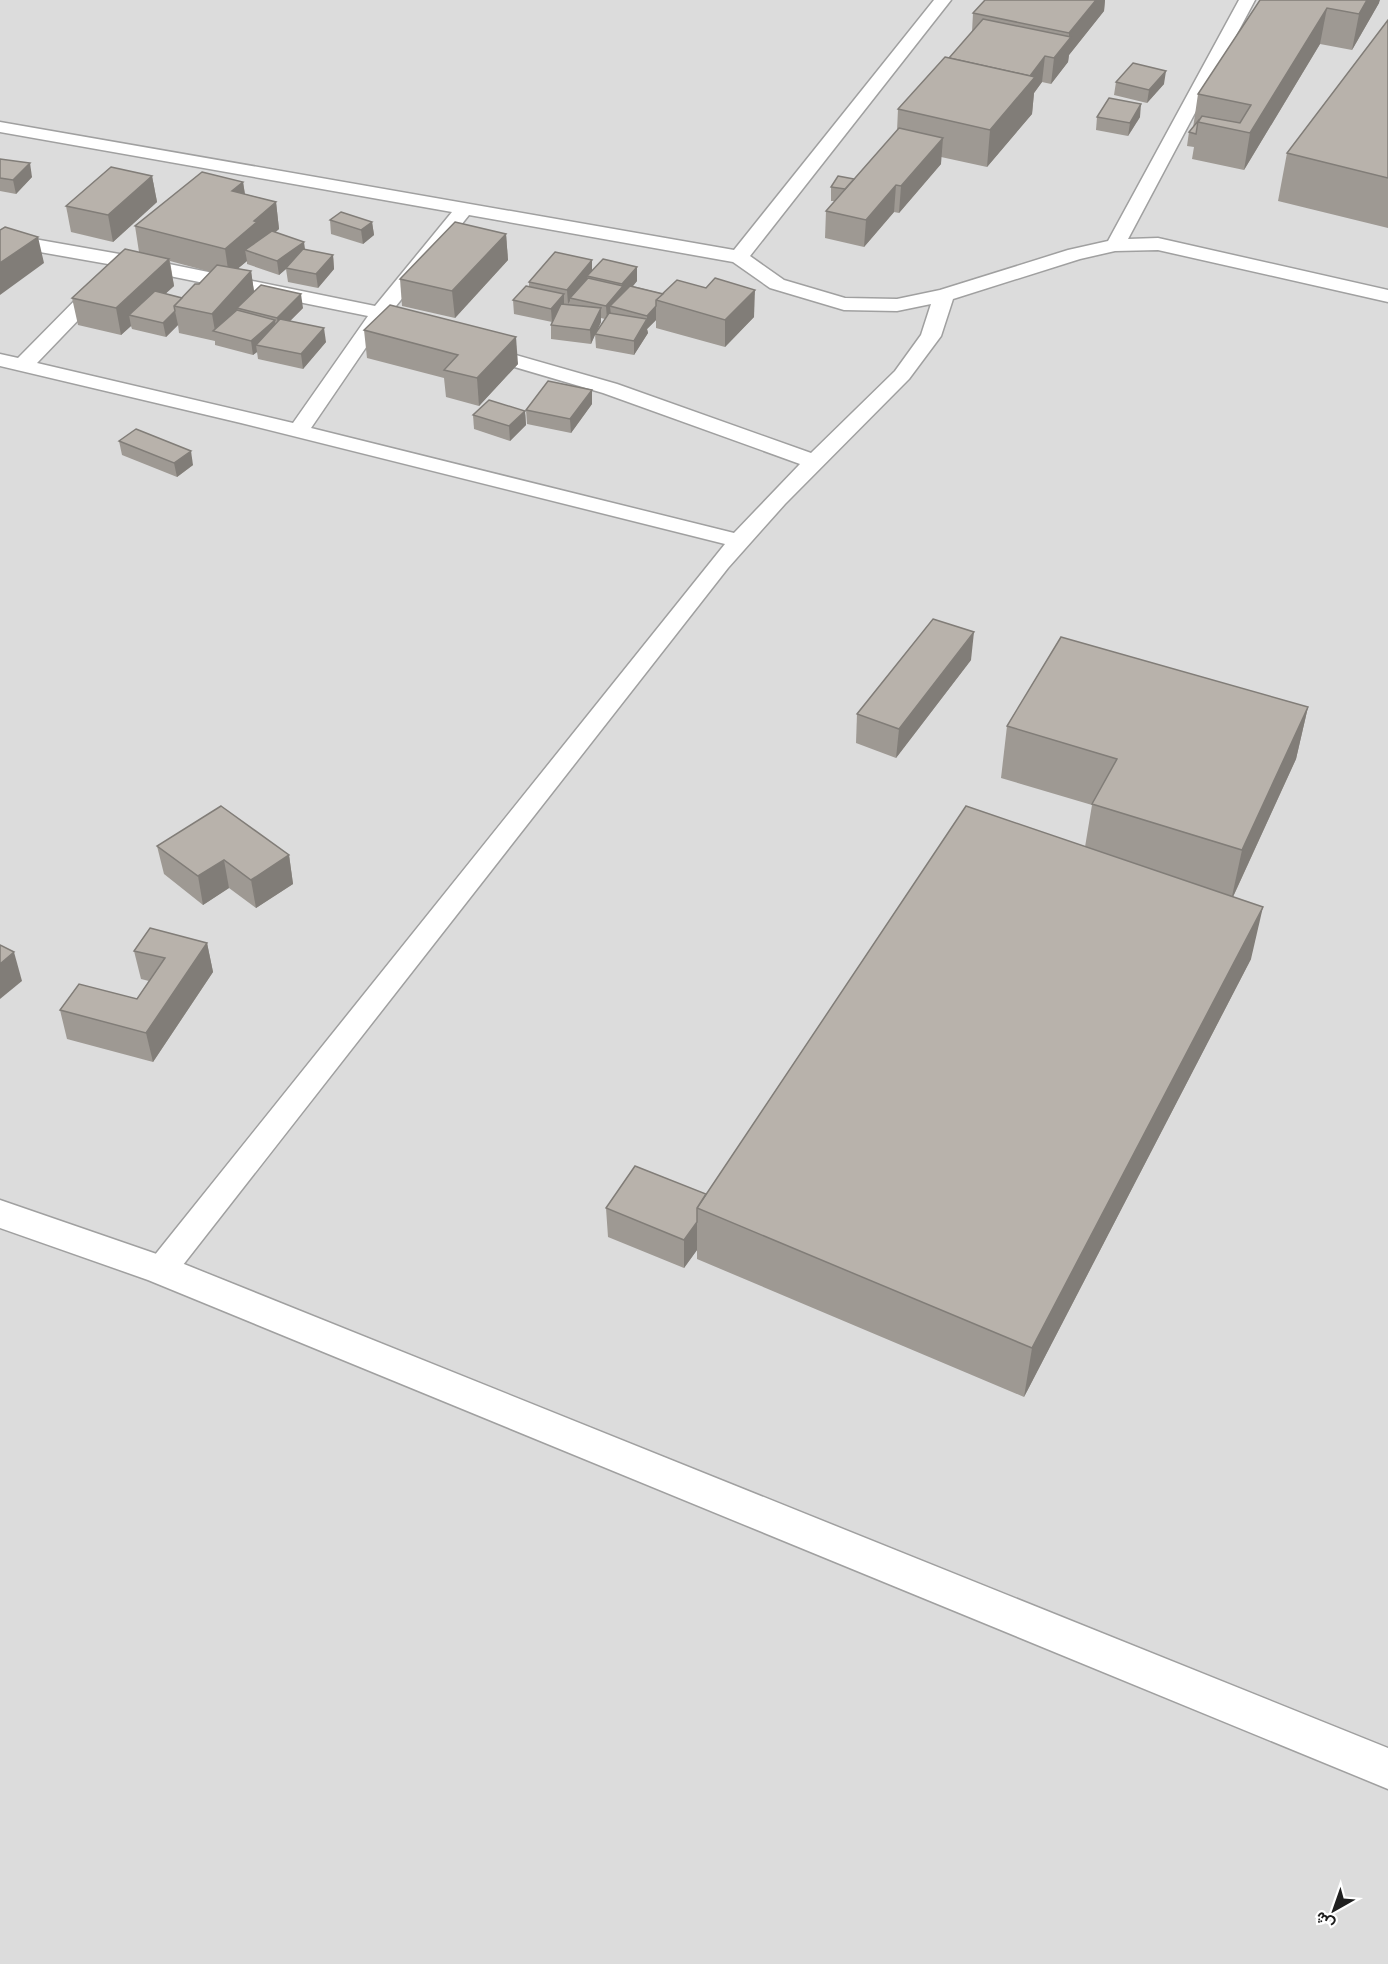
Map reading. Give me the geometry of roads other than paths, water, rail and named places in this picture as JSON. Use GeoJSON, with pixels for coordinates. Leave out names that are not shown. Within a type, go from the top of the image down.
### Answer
{"type":"FeatureCollection","features":[{"type":"Feature","properties":{"kind":"street"},"geometry":{"type":"LineString","coordinates":[[0,1214],[161,1270],[1388,1768]]}},
{"type":"Feature","properties":{"kind":"lane"},"geometry":{"type":"LineString","coordinates":[[739,257],[943,0]]}},
{"type":"Feature","properties":{"kind":"lane"},"geometry":{"type":"LineString","coordinates":[[1115,244],[1247,0]]}},
{"type":"Feature","properties":{"kind":"lane"},"geometry":{"type":"LineString","coordinates":[[0,127],[739,257],[777,284],[844,304],[897,305],[944,295],[1002,275],[1115,244],[1158,244],[1388,296]]}},
{"type":"Feature","properties":{"kind":"lane"},"geometry":{"type":"LineString","coordinates":[[204,182],[220,166]]}},
{"type":"Feature","properties":{"kind":"lane"},"geometry":{"type":"LineString","coordinates":[[298,431],[380,313],[464,209]]}},
{"type":"Feature","properties":{"kind":"lane"},"geometry":{"type":"LineString","coordinates":[[0,239],[125,261],[380,313],[430,333]]}},
{"type":"Feature","properties":{"kind":"lane"},"geometry":{"type":"LineString","coordinates":[[23,365],[141,245]]}},
{"type":"Feature","properties":{"kind":"lane"},"geometry":{"type":"LineString","coordinates":[[161,1270],[739,541],[777,499],[902,375],[931,336],[944,295]]}},
{"type":"Feature","properties":{"kind":"lane"},"geometry":{"type":"LineString","coordinates":[[460,345],[562,372],[632,394],[816,462]]}},
{"type":"Feature","properties":{"kind":"lane"},"geometry":{"type":"LineString","coordinates":[[0,360],[298,431],[739,541]]}}]}
